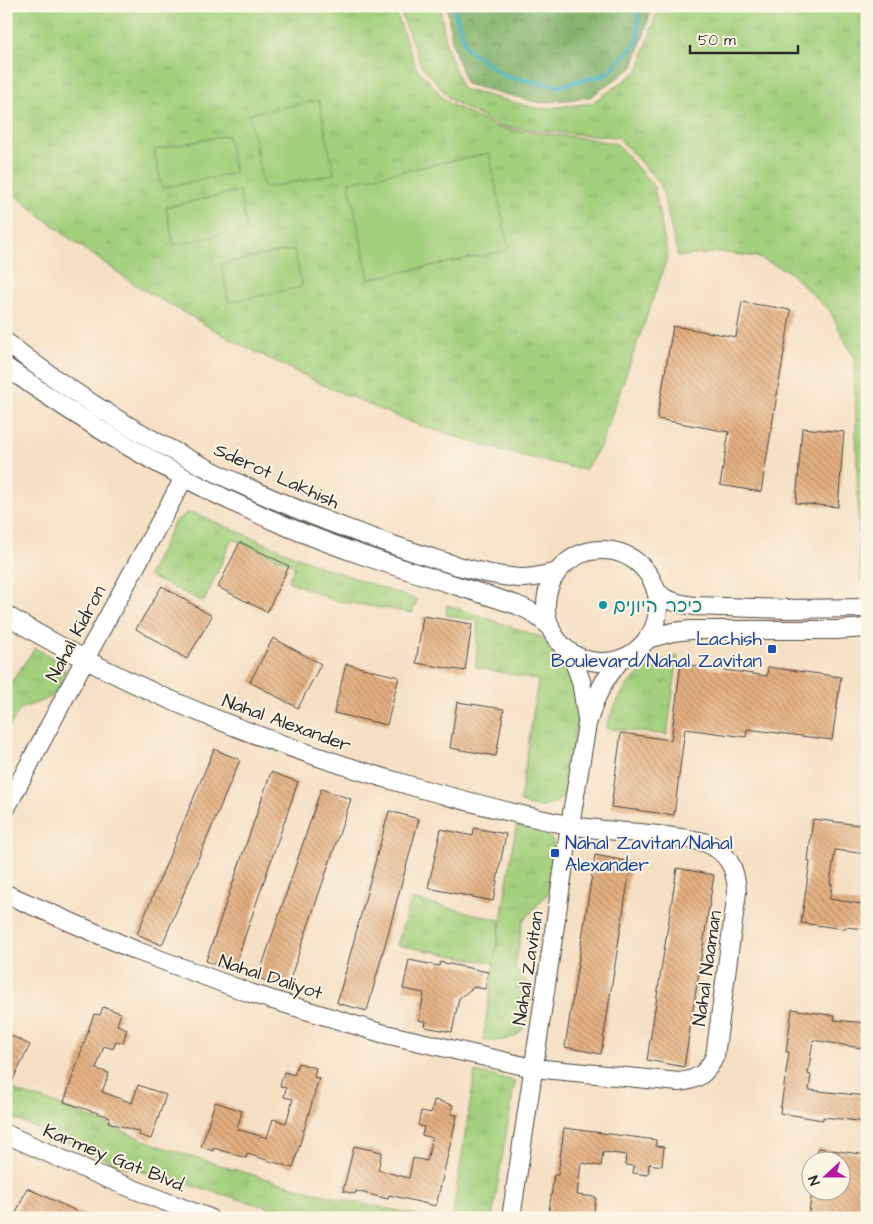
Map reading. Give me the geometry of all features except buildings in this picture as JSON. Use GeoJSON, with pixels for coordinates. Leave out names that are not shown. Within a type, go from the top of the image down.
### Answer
{"type":"FeatureCollection","features":[{"type":"Feature","properties":{"kind":"street","name":"Sderot Lakhish"},"geometry":{"type":"LineString","coordinates":[[6,342],[80,395],[156,440],[206,467],[289,506],[385,542],[482,571],[520,578],[532,578],[556,572]]}},
{"type":"Feature","properties":{"kind":"street"},"geometry":{"type":"LineString","coordinates":[[6,367],[69,411],[184,478],[255,512],[325,542],[416,574],[517,605],[530,611],[550,626]]}},
{"type":"Feature","properties":{"kind":"street","name":"Nahal Kidron"},"geometry":{"type":"LineString","coordinates":[[6,808],[184,478]]}},
{"type":"Feature","properties":{"kind":"street"},"geometry":{"type":"LineString","coordinates":[[594,550],[612,550],[628,556],[643,567],[656,591],[658,605],[656,620],[648,639],[632,654],[620,660],[591,661],[571,653],[556,639],[550,626],[546,608],[546,595],[550,583],[556,572],[577,555],[594,550]]}},
{"type":"Feature","properties":{"kind":"street"},"geometry":{"type":"LineString","coordinates":[[656,591],[678,603],[694,606],[785,609],[867,608]]}},
{"type":"Feature","properties":{"kind":"street","name":"Nahal Alexander"},"geometry":{"type":"LineString","coordinates":[[6,615],[45,639],[146,690],[250,734],[355,770],[462,800],[570,825]]}},
{"type":"Feature","properties":{"kind":"street"},"geometry":{"type":"LineString","coordinates":[[648,639],[673,632],[691,630],[826,630],[867,628]]}},
{"type":"Feature","properties":{"kind":"street","name":"Nahal Zavitan"},"geometry":{"type":"LineString","coordinates":[[571,653],[585,697],[587,724]]}},
{"type":"Feature","properties":{"kind":"street","name":"Nahal Zavitan"},"geometry":{"type":"LineString","coordinates":[[511,1218],[587,724],[595,700],[604,682],[620,660]]}},
{"type":"Feature","properties":{"kind":"street","name":"Nahal Naaman"},"geometry":{"type":"LineString","coordinates":[[533,1068],[686,1081],[693,1080],[706,1072],[715,1056],[718,1044],[737,892],[736,876],[726,856],[712,846],[693,840],[570,825]]}},
{"type":"Feature","properties":{"kind":"street","name":"Nahal Daliyot"},"geometry":{"type":"LineString","coordinates":[[6,894],[137,952],[250,993],[381,1033],[533,1068]]}},
{"type":"Feature","properties":{"kind":"street","name":"Karmey Gat Blvd."},"geometry":{"type":"LineString","coordinates":[[6,1134],[146,1195],[209,1218]]}},
{"type":"Feature","properties":{"kind":"green space"},"geometry":{"type":"Polygon","coordinates":[[[13,6],[396,6],[396,13],[416,67],[448,103],[498,128],[617,144],[654,187],[668,257],[600,447],[585,470],[502,451],[410,422],[323,385],[232,340],[137,286],[69,238],[6,188],[6,11],[13,6]]]}},
{"type":"Feature","properties":{"kind":"green space"},"geometry":{"type":"Polygon","coordinates":[[[402,6],[440,6],[446,44],[462,89],[540,109],[592,103],[638,71],[656,15],[666,6],[867,6],[867,580],[860,581],[854,358],[830,311],[788,271],[757,257],[720,252],[678,257],[661,185],[618,137],[498,126],[451,100],[421,65],[402,16],[402,6]]]}},
{"type":"Feature","properties":{"kind":"green space"},"geometry":{"type":"Polygon","coordinates":[[[447,6],[657,6],[651,12],[633,67],[590,97],[540,103],[466,84],[452,43],[447,6]]]}},
{"type":"Feature","properties":{"kind":"green space"},"geometry":{"type":"Polygon","coordinates":[[[319,100],[334,174],[264,188],[249,114],[319,100]]]}},
{"type":"Feature","properties":{"kind":"green space"},"geometry":{"type":"Polygon","coordinates":[[[227,135],[235,173],[162,188],[154,150],[227,135]]]}},
{"type":"Feature","properties":{"kind":"green space"},"geometry":{"type":"Polygon","coordinates":[[[489,153],[509,250],[369,279],[349,182],[489,153]]]}},
{"type":"Feature","properties":{"kind":"green space"},"geometry":{"type":"Polygon","coordinates":[[[239,191],[247,229],[174,245],[166,207],[239,191]]]}},
{"type":"Feature","properties":{"kind":"green space"},"geometry":{"type":"Polygon","coordinates":[[[294,249],[302,287],[229,302],[221,264],[294,249]]]}},
{"type":"Feature","properties":{"kind":"green space"},"geometry":{"type":"Polygon","coordinates":[[[187,513],[199,515],[317,565],[417,600],[412,613],[332,600],[288,581],[295,566],[232,539],[204,602],[148,576],[175,521],[187,513]]]}},
{"type":"Feature","properties":{"kind":"green space"},"geometry":{"type":"Polygon","coordinates":[[[447,605],[541,637],[554,645],[569,665],[579,711],[564,796],[554,803],[537,807],[520,801],[538,680],[476,667],[478,621],[446,615],[447,605]]]}},
{"type":"Feature","properties":{"kind":"green space"},"geometry":{"type":"Polygon","coordinates":[[[35,648],[62,663],[65,671],[60,687],[52,697],[20,709],[6,733],[6,690],[35,648]]]}},
{"type":"Feature","properties":{"kind":"green space"},"geometry":{"type":"Polygon","coordinates":[[[678,656],[667,735],[606,728],[616,704],[631,681],[638,674],[661,661],[678,656]]]}},
{"type":"Feature","properties":{"kind":"green space"},"geometry":{"type":"Polygon","coordinates":[[[516,826],[544,831],[552,840],[555,849],[551,890],[523,921],[515,967],[532,990],[526,1023],[522,1030],[508,1039],[483,1041],[494,963],[397,945],[411,899],[500,920],[495,958],[516,826]]]}},
{"type":"Feature","properties":{"kind":"green space"},"geometry":{"type":"Polygon","coordinates":[[[475,1072],[515,1081],[492,1218],[452,1218],[475,1072]]]}},
{"type":"Feature","properties":{"kind":"green space"},"geometry":{"type":"Polygon","coordinates":[[[6,1085],[20,1093],[57,1104],[162,1147],[336,1198],[431,1218],[305,1218],[119,1165],[6,1115],[6,1085]]]}},
{"type":"Feature","properties":{"kind":"waterway"},"geometry":{"type":"LineString","coordinates":[[453,6],[467,49],[505,76],[556,86],[605,75],[638,42],[638,6]]}},
{"type":"Feature","properties":{"kind":"place","name":"כיכר היונים"},"geometry":{"type":"Point","coordinates":[603,605]}},
{"type":"Feature","properties":{"kind":"place","name":"Lachish Boulevard/Nahal Zavitan"},"geometry":{"type":"Point","coordinates":[772,649]}},
{"type":"Feature","properties":{"kind":"place","name":"Nahal Zavitan/Nahal Alexander"},"geometry":{"type":"Point","coordinates":[555,853]}}]}
